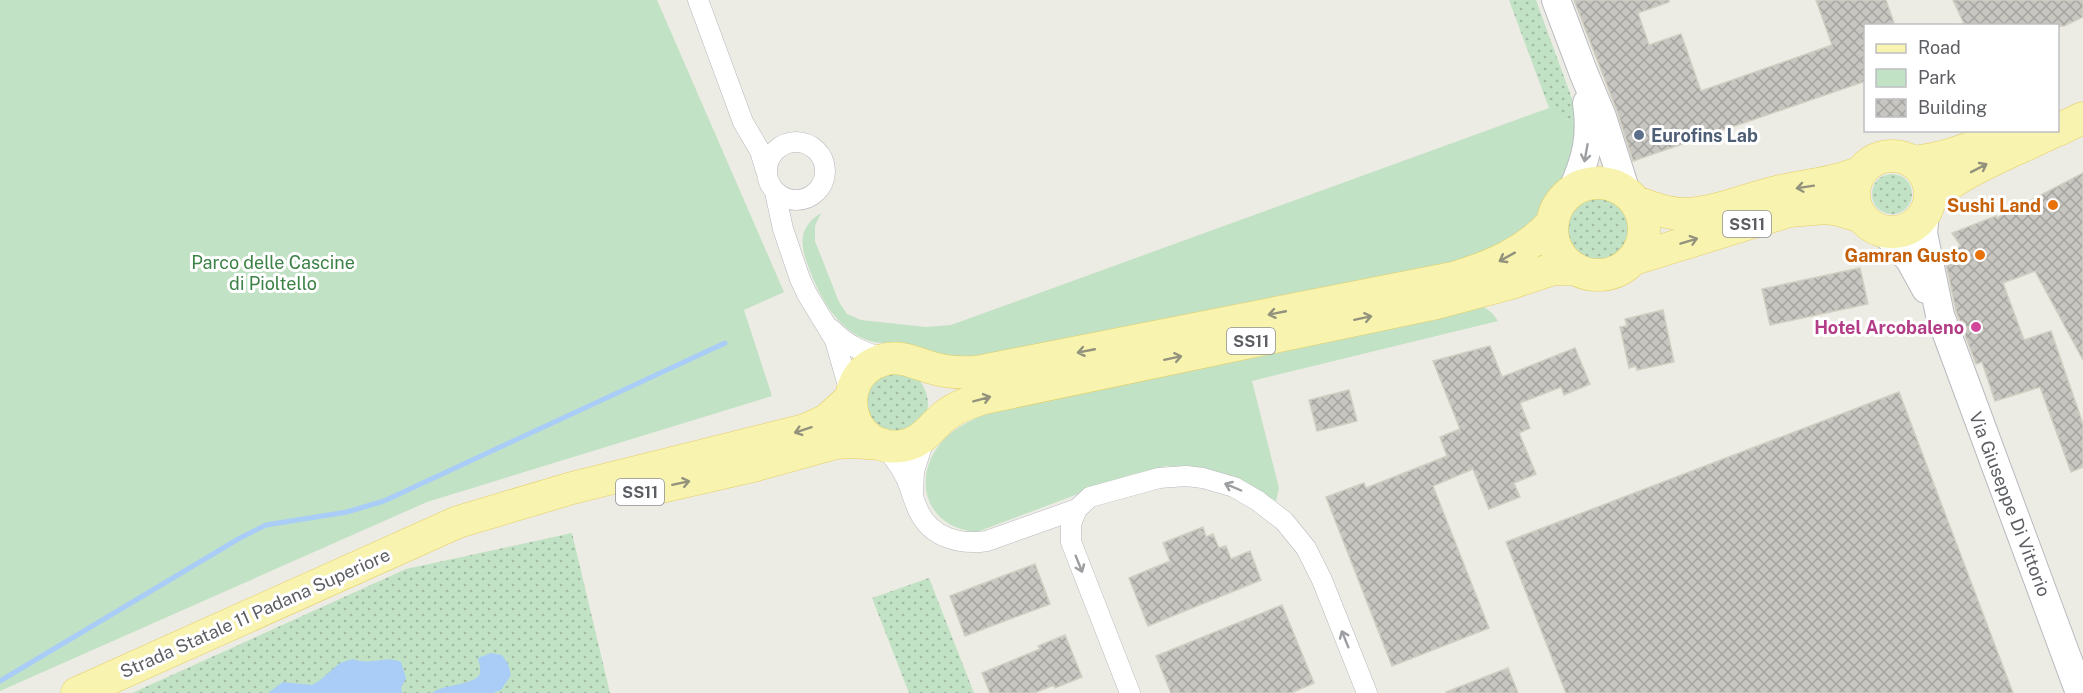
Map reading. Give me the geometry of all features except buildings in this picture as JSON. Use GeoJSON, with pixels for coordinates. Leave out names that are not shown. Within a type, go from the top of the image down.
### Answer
{"type":"FeatureCollection","features":[{"type":"Feature","properties":{"kind":"main road"},"geometry":{"type":"LineString","coordinates":[[2059,109],[2083,98]]}},
{"type":"Feature","properties":{"kind":"main road","name":"Strada Statale 11 Padana Superiore"},"geometry":{"type":"LineString","coordinates":[[2059,129],[2083,118]]}},
{"type":"Feature","properties":{"kind":"main road","name":"SS11"},"geometry":{"type":"LineString","coordinates":[[903,361],[952,372],[982,371],[1453,278],[1480,270],[1530,244],[1553,222],[1561,202],[1572,191],[1585,185],[1599,183],[1614,185],[1631,197],[1668,213],[1703,212],[1782,191],[1825,184],[1861,172],[1876,160],[1888,156],[1901,157],[1913,162],[1934,160],[1962,152],[2007,132]]}},
{"type":"Feature","properties":{"kind":"main road","name":"Strada Statale 11 Padana Superiore"},"geometry":{"type":"LineString","coordinates":[[399,548],[735,471],[835,443],[853,442],[894,447],[909,445],[953,410],[984,398],[1436,303],[1553,269],[1576,269],[1589,274],[1603,275],[1617,271],[1634,259],[1789,212],[1826,208],[1839,210],[1894,232],[1910,228],[1941,190],[1975,170],[2053,132]]}},
{"type":"Feature","properties":{"kind":"main road"},"geometry":{"type":"LineString","coordinates":[[1913,162],[1927,179],[1927,206]]}},
{"type":"Feature","properties":{"kind":"main road"},"geometry":{"type":"LineString","coordinates":[[1861,172],[1854,190],[1854,200],[1873,224]]}},
{"type":"Feature","properties":{"kind":"main road"},"geometry":{"type":"LineString","coordinates":[[1631,197],[1643,218],[1644,235],[1634,259]]}},
{"type":"Feature","properties":{"kind":"main road"},"geometry":{"type":"LineString","coordinates":[[1553,222],[1555,244],[1567,263],[1576,269]]}},
{"type":"Feature","properties":{"kind":"main road"},"geometry":{"type":"LineString","coordinates":[[903,361],[928,373],[939,392],[940,407],[929,431]]}},
{"type":"Feature","properties":{"kind":"main road","name":"Strada Statale 11 Padana Superiore"},"geometry":{"type":"LineString","coordinates":[[77,693],[458,522],[535,498],[805,430],[828,420],[851,397],[855,384],[863,372],[874,363],[903,361]]}},
{"type":"Feature","properties":{"kind":"main road"},"geometry":{"type":"LineString","coordinates":[[851,397],[852,413],[857,426],[867,437],[882,445]]}},
{"type":"Feature","properties":{"kind":"street"},"geometry":{"type":"LineString","coordinates":[[698,0],[747,131],[760,151],[775,192],[783,229],[807,294],[838,348],[851,397]]}},
{"type":"Feature","properties":{"kind":"street"},"geometry":{"type":"LineString","coordinates":[[1556,0],[1631,197]]}},
{"type":"Feature","properties":{"kind":"street"},"geometry":{"type":"LineString","coordinates":[[1572,191],[1585,160],[1588,135],[1589,119],[1584,74]]}},
{"type":"Feature","properties":{"kind":"street"},"geometry":{"type":"LineString","coordinates":[[733,95],[757,129],[776,140],[803,143],[812,147],[824,163],[823,182],[798,212],[792,229],[795,264]]}},
{"type":"Feature","properties":{"kind":"street"},"geometry":{"type":"LineString","coordinates":[[766,171],[771,155],[785,144],[794,142]]}},
{"type":"Feature","properties":{"kind":"street"},"geometry":{"type":"LineString","coordinates":[[775,192],[792,200],[810,196]]}},
{"type":"Feature","properties":{"kind":"street","name":"Via Giuseppe Di Vittorio"},"geometry":{"type":"LineString","coordinates":[[1927,206],[1923,233],[1940,315]]}},
{"type":"Feature","properties":{"kind":"street","name":"Via Giuseppe Di Vittorio"},"geometry":{"type":"LineString","coordinates":[[1873,224],[1910,260],[1940,315],[2080,693]]}},
{"type":"Feature","properties":{"kind":"street"},"geometry":{"type":"LineString","coordinates":[[823,321],[850,346],[871,355],[903,361]]}},
{"type":"Feature","properties":{"kind":"street"},"geometry":{"type":"LineString","coordinates":[[914,495],[914,471],[929,431]]}},
{"type":"Feature","properties":{"kind":"street"},"geometry":{"type":"LineString","coordinates":[[882,445],[900,467],[914,495],[919,513],[932,530],[957,542],[987,541],[1077,509]]}},
{"type":"Feature","properties":{"kind":"street"},"geometry":{"type":"LineString","coordinates":[[1130,693],[1071,542],[1071,524],[1077,509],[1095,495],[1170,476],[1203,478],[1226,483],[1246,493],[1284,521],[1306,548],[1322,580],[1366,693]]}},
{"type":"Feature","properties":{"kind":"green space","name":"Parco delle Cascine di Pioltello"},"geometry":{"type":"Polygon","coordinates":[[[0,0],[657,0],[784,292],[744,310],[772,396],[427,502],[0,691],[0,0]]]}},
{"type":"Feature","properties":{"kind":"green space"},"geometry":{"type":"Polygon","coordinates":[[[1509,0],[1536,0],[1575,107],[1577,121],[1564,119],[1549,108],[1509,0]]]}},
{"type":"Feature","properties":{"kind":"green space"},"geometry":{"type":"Polygon","coordinates":[[[1549,108],[1564,119],[1577,121],[1577,130],[1565,178],[1552,191],[1537,217],[1488,258],[959,363],[911,345],[880,343],[858,336],[837,319],[829,308],[810,272],[804,252],[803,239],[806,228],[821,213],[815,226],[815,241],[839,302],[847,314],[861,320],[926,327],[951,325],[1549,108]]]}},
{"type":"Feature","properties":{"kind":"green space"},"geometry":{"type":"Polygon","coordinates":[[[1892,174],[1900,175],[1906,180],[1911,186],[1911,202],[1906,208],[1900,213],[1892,214],[1884,213],[1878,208],[1873,202],[1872,194],[1873,186],[1878,180],[1884,175],[1892,174]]]}},
{"type":"Feature","properties":{"kind":"green space"},"geometry":{"type":"Polygon","coordinates":[[[1592,197],[1604,197],[1620,206],[1627,216],[1629,228],[1627,240],[1620,250],[1604,259],[1592,259],[1581,254],[1572,245],[1567,234],[1567,222],[1572,211],[1581,202],[1592,197]]]}},
{"type":"Feature","properties":{"kind":"green space"},"geometry":{"type":"Polygon","coordinates":[[[1475,305],[1488,310],[1498,321],[1252,381],[1279,488],[1276,501],[1249,484],[1211,471],[1166,466],[1126,476],[977,532],[960,529],[947,522],[936,513],[929,501],[926,473],[940,444],[949,435],[982,415],[1475,305]]]}},
{"type":"Feature","properties":{"kind":"green space"},"geometry":{"type":"Polygon","coordinates":[[[891,371],[908,373],[916,377],[924,387],[928,400],[927,413],[922,422],[895,436],[868,421],[866,402],[870,385],[891,371]]]}},
{"type":"Feature","properties":{"kind":"green space"},"geometry":{"type":"Polygon","coordinates":[[[572,533],[610,693],[132,693],[406,569],[572,533]]]}},
{"type":"Feature","properties":{"kind":"green space"},"geometry":{"type":"Polygon","coordinates":[[[929,578],[974,693],[909,693],[872,598],[929,578]]]}},
{"type":"Feature","properties":{"kind":"water"},"geometry":{"type":"Polygon","coordinates":[[[491,653],[502,655],[511,675],[501,690],[493,693],[432,693],[478,677],[480,666],[478,658],[491,653]]]}},
{"type":"Feature","properties":{"kind":"water"},"geometry":{"type":"Polygon","coordinates":[[[353,659],[401,662],[406,678],[401,688],[402,693],[268,693],[283,682],[312,685],[340,663],[353,659]]]}},
{"type":"Feature","properties":{"kind":"waterway"},"geometry":{"type":"LineString","coordinates":[[0,681],[240,538],[266,525],[347,512],[384,501],[725,343]]}},
{"type":"Feature","properties":{"kind":"place","name":"Eurofins Lab"},"geometry":{"type":"Point","coordinates":[1639,135]}},
{"type":"Feature","properties":{"kind":"place","name":"Sushi Land"},"geometry":{"type":"Point","coordinates":[2053,205]}},
{"type":"Feature","properties":{"kind":"place","name":"Gamran Gusto"},"geometry":{"type":"Point","coordinates":[1980,255]}},
{"type":"Feature","properties":{"kind":"place","name":"Hotel Arcobaleno"},"geometry":{"type":"Point","coordinates":[1976,327]}}]}
